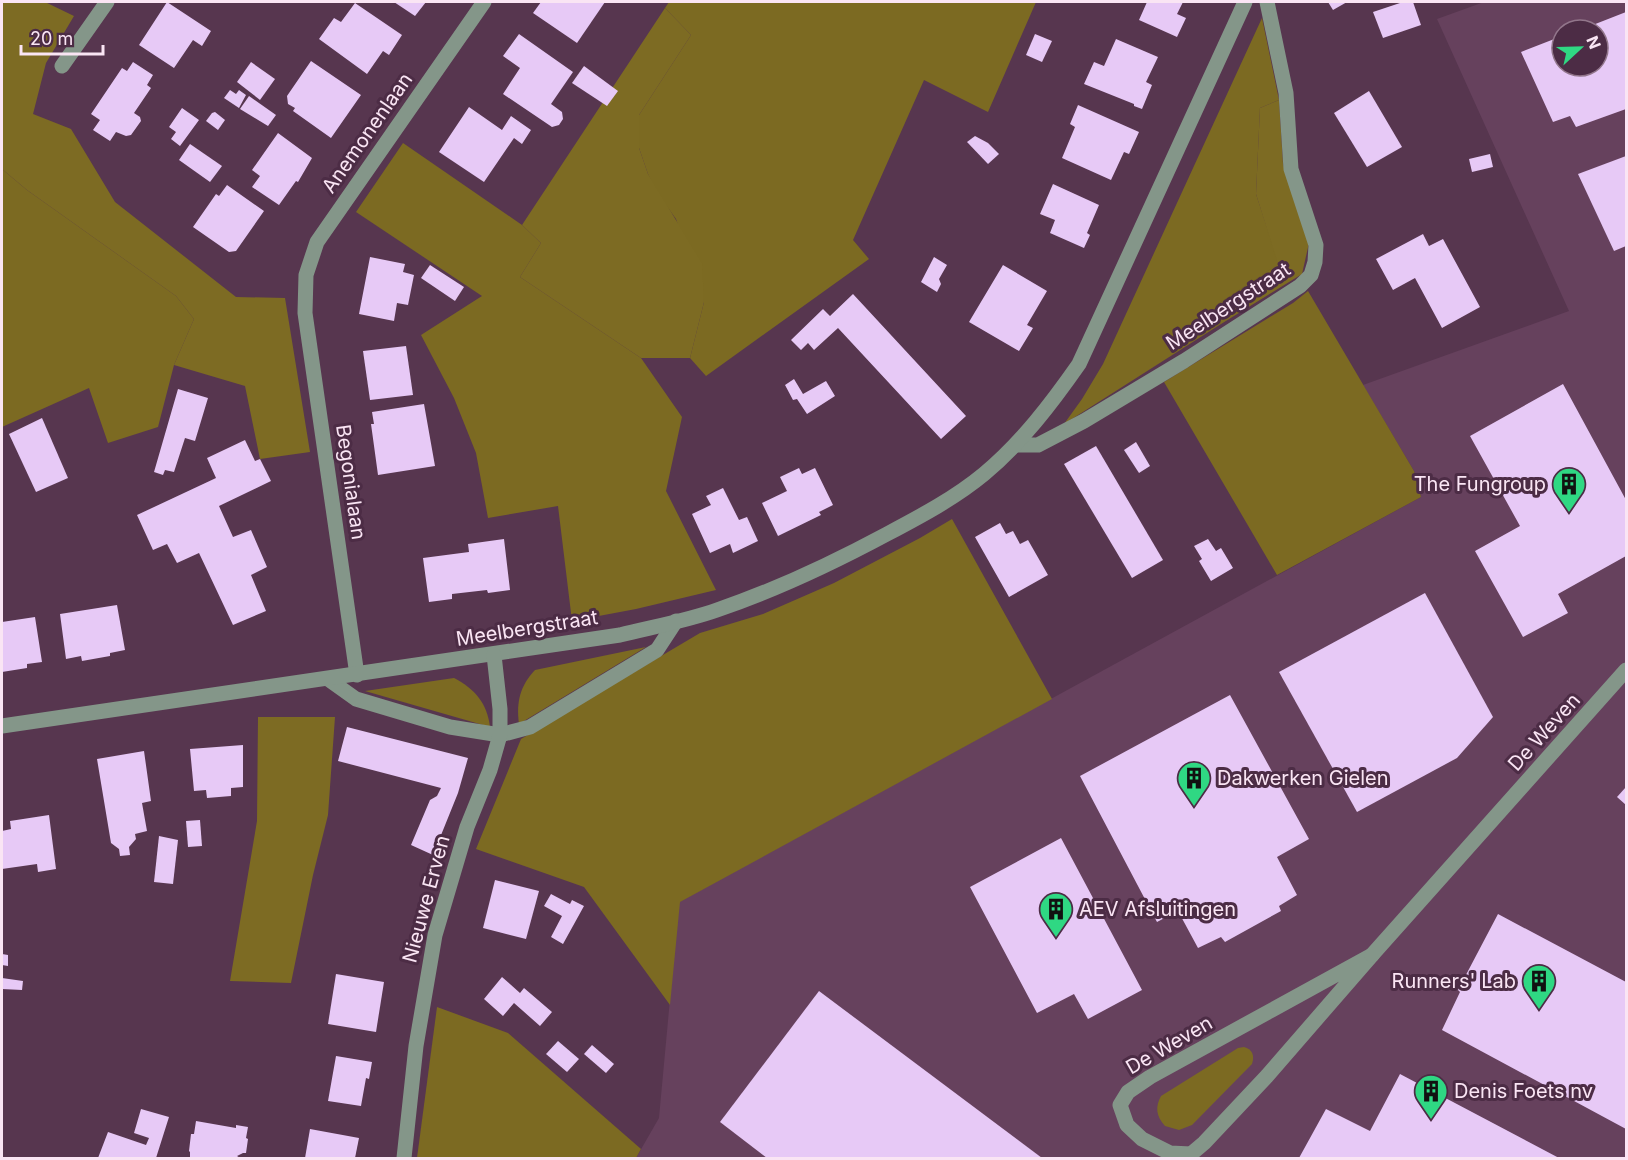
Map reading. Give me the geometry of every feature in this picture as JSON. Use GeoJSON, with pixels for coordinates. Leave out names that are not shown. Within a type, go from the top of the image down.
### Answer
{"type":"FeatureCollection","features":[{"type":"Feature","properties":{"kind":"street"},"geometry":{"type":"LineString","coordinates":[[62,66],[106,2]]}},
{"type":"Feature","properties":{"kind":"street","name":"Anemonenlaan"},"geometry":{"type":"LineString","coordinates":[[305,296],[306,275],[317,242],[484,2]]}},
{"type":"Feature","properties":{"kind":"street","name":"Meelbergstraat"},"geometry":{"type":"LineString","coordinates":[[2,726],[620,635],[716,610],[787,583],[852,553],[934,509],[983,475],[1016,445],[1046,411],[1079,364],[1245,2]]}},
{"type":"Feature","properties":{"kind":"street","name":"Meelbergstraat"},"geometry":{"type":"LineString","coordinates":[[1016,445],[1038,445],[1084,421],[1184,361],[1300,286],[1311,275],[1315,262],[1316,245],[1291,169],[1286,93],[1268,2]]}},
{"type":"Feature","properties":{"kind":"street","name":"Begonialaan"},"geometry":{"type":"LineString","coordinates":[[305,296],[305,313],[357,675]]}},
{"type":"Feature","properties":{"kind":"street"},"geometry":{"type":"LineString","coordinates":[[328,679],[356,699],[450,727],[500,735],[530,727],[657,650],[676,621]]}},
{"type":"Feature","properties":{"kind":"street","name":"Nieuwe Erven"},"geometry":{"type":"LineString","coordinates":[[404,1158],[416,1046],[435,935],[467,827],[490,770],[500,735],[500,709],[494,655]]}},
{"type":"Feature","properties":{"kind":"street","name":"De Weven"},"geometry":{"type":"LineString","coordinates":[[1372,955],[1150,1077],[1128,1092],[1120,1105],[1127,1125],[1142,1139],[1170,1153],[1193,1156],[1267,1076],[1626,670]]}},
{"type":"Feature","properties":{"kind":"shaded area"},"geometry":{"type":"Polygon","coordinates":[[[2,2],[45,2],[74,16],[46,63],[33,114],[71,129],[115,202],[236,297],[285,298],[310,452],[260,459],[245,386],[174,365],[194,319],[176,296],[27,190],[2,169],[2,2]]]}},
{"type":"Feature","properties":{"kind":"shaded area"},"geometry":{"type":"Polygon","coordinates":[[[669,2],[1036,2],[988,112],[924,80],[853,240],[869,259],[706,376],[690,358],[704,302],[676,219],[656,191],[639,148],[639,115],[691,35],[665,8],[669,2]]]}},
{"type":"Feature","properties":{"kind":"shaded area"},"geometry":{"type":"Polygon","coordinates":[[[1484,2],[1626,2],[1626,1158],[636,1158],[659,1118],[679,902],[1421,497],[1414,471],[1363,385],[1569,311],[1437,19],[1484,2]]]}},
{"type":"Feature","properties":{"kind":"shaded area"},"geometry":{"type":"Polygon","coordinates":[[[665,8],[691,35],[639,115],[639,148],[648,174],[702,263],[704,302],[690,358],[641,358],[520,277],[541,243],[522,225],[665,8]]]}},
{"type":"Feature","properties":{"kind":"shaded area"},"geometry":{"type":"Polygon","coordinates":[[[1262,18],[1279,100],[1260,108],[1256,194],[1279,264],[1218,304],[1221,324],[1064,424],[1103,364],[1262,18]]]}},
{"type":"Feature","properties":{"kind":"shaded area"},"geometry":{"type":"Polygon","coordinates":[[[1279,100],[1283,164],[1309,243],[1302,274],[1221,324],[1218,304],[1278,264],[1256,194],[1260,108],[1279,100]]]}},
{"type":"Feature","properties":{"kind":"shaded area"},"geometry":{"type":"Polygon","coordinates":[[[403,143],[522,225],[541,243],[520,277],[641,358],[682,417],[666,491],[716,590],[572,621],[558,506],[488,518],[476,453],[454,398],[421,335],[482,296],[356,212],[403,143]]]}},
{"type":"Feature","properties":{"kind":"shaded area"},"geometry":{"type":"Polygon","coordinates":[[[2,169],[27,190],[176,296],[194,319],[174,365],[158,427],[108,443],[89,388],[2,427],[2,169]]]}},
{"type":"Feature","properties":{"kind":"shaded area"},"geometry":{"type":"Polygon","coordinates":[[[1308,291],[1414,471],[1421,497],[1277,575],[1164,382],[1293,303],[1308,291]]]}},
{"type":"Feature","properties":{"kind":"shaded area"},"geometry":{"type":"Polygon","coordinates":[[[952,519],[1052,699],[680,902],[670,1005],[584,887],[476,849],[521,739],[700,633],[763,614],[834,583],[952,519]]]}},
{"type":"Feature","properties":{"kind":"shaded area"},"geometry":{"type":"Polygon","coordinates":[[[646,647],[519,724],[520,695],[535,670],[646,647]]]}},
{"type":"Feature","properties":{"kind":"shaded area"},"geometry":{"type":"Polygon","coordinates":[[[454,678],[479,698],[486,711],[490,727],[365,691],[454,678]]]}},
{"type":"Feature","properties":{"kind":"shaded area"},"geometry":{"type":"Polygon","coordinates":[[[258,717],[335,717],[328,815],[291,983],[230,981],[257,821],[258,717]]]}},
{"type":"Feature","properties":{"kind":"shaded area"},"geometry":{"type":"Polygon","coordinates":[[[437,1007],[508,1033],[641,1149],[636,1158],[417,1158],[437,1007]]]}},
{"type":"Feature","properties":{"kind":"shaded area"},"geometry":{"type":"Polygon","coordinates":[[[1244,1047],[1252,1053],[1252,1064],[1192,1125],[1179,1130],[1165,1126],[1157,1111],[1161,1096],[1238,1048],[1244,1047]]]}},
{"type":"Feature","properties":{"kind":"building"},"geometry":{"type":"Polygon","coordinates":[[[167,2],[211,31],[202,46],[193,40],[174,68],[139,45],[167,2]]]}},
{"type":"Feature","properties":{"kind":"building"},"geometry":{"type":"Polygon","coordinates":[[[394,2],[426,2],[415,16],[394,2]]]}},
{"type":"Feature","properties":{"kind":"building"},"geometry":{"type":"Polygon","coordinates":[[[541,2],[605,2],[577,43],[533,13],[541,2]]]}},
{"type":"Feature","properties":{"kind":"building"},"geometry":{"type":"Polygon","coordinates":[[[1147,2],[1183,2],[1177,14],[1186,18],[1177,37],[1139,20],[1147,2]]]}},
{"type":"Feature","properties":{"kind":"building"},"geometry":{"type":"Polygon","coordinates":[[[1328,2],[1347,2],[1333,10],[1328,2]]]}},
{"type":"Feature","properties":{"kind":"building"},"geometry":{"type":"Polygon","coordinates":[[[1403,2],[1413,2],[1421,25],[1383,38],[1373,12],[1403,2]]]}},
{"type":"Feature","properties":{"kind":"building"},"geometry":{"type":"Polygon","coordinates":[[[355,3],[402,35],[389,55],[383,51],[367,74],[319,39],[334,18],[341,22],[355,3]]]}},
{"type":"Feature","properties":{"kind":"building"},"geometry":{"type":"Polygon","coordinates":[[[1626,12],[1626,109],[1576,127],[1570,116],[1553,122],[1521,52],[1550,41],[1550,78],[1610,78],[1610,18],[1626,12]]]}},
{"type":"Feature","properties":{"kind":"building"},"geometry":{"type":"Polygon","coordinates":[[[519,34],[573,72],[551,104],[562,112],[563,119],[559,125],[552,127],[503,94],[520,68],[503,56],[519,34]]]}},
{"type":"Feature","properties":{"kind":"building"},"geometry":{"type":"Polygon","coordinates":[[[1035,34],[1052,41],[1042,62],[1026,55],[1035,34]]]}},
{"type":"Feature","properties":{"kind":"building"},"geometry":{"type":"Polygon","coordinates":[[[1116,39],[1158,57],[1146,82],[1152,85],[1142,109],[1084,84],[1094,62],[1104,66],[1116,39]]]}},
{"type":"Feature","properties":{"kind":"building"},"geometry":{"type":"Polygon","coordinates":[[[311,61],[361,95],[331,138],[293,111],[295,108],[288,104],[287,96],[311,61]]]}},
{"type":"Feature","properties":{"kind":"building"},"geometry":{"type":"Polygon","coordinates":[[[133,62],[153,75],[147,85],[151,88],[134,113],[140,117],[141,121],[131,135],[126,136],[116,132],[110,141],[93,130],[100,120],[91,114],[122,68],[127,71],[133,62]]]}},
{"type":"Feature","properties":{"kind":"building"},"geometry":{"type":"Polygon","coordinates":[[[251,62],[275,79],[260,100],[237,82],[251,62]]]}},
{"type":"Feature","properties":{"kind":"building"},"geometry":{"type":"Polygon","coordinates":[[[584,66],[618,91],[607,106],[572,83],[584,66]]]}},
{"type":"Feature","properties":{"kind":"building"},"geometry":{"type":"Polygon","coordinates":[[[230,90],[236,94],[239,90],[246,95],[239,108],[224,98],[230,90]]]}},
{"type":"Feature","properties":{"kind":"building"},"geometry":{"type":"Polygon","coordinates":[[[1369,91],[1402,147],[1367,167],[1334,113],[1369,91]]]}},
{"type":"Feature","properties":{"kind":"building"},"geometry":{"type":"Polygon","coordinates":[[[249,96],[276,115],[268,126],[240,109],[249,96]]]}},
{"type":"Feature","properties":{"kind":"building"},"geometry":{"type":"Polygon","coordinates":[[[1078,105],[1139,132],[1129,154],[1124,152],[1111,180],[1062,158],[1075,127],[1070,124],[1078,105]]]}},
{"type":"Feature","properties":{"kind":"building"},"geometry":{"type":"Polygon","coordinates":[[[469,107],[502,130],[511,116],[531,130],[522,144],[514,138],[484,182],[439,152],[469,107]]]}},
{"type":"Feature","properties":{"kind":"building"},"geometry":{"type":"Polygon","coordinates":[[[182,108],[199,120],[180,146],[171,139],[176,132],[169,127],[182,108]]]}},
{"type":"Feature","properties":{"kind":"building"},"geometry":{"type":"Polygon","coordinates":[[[215,112],[225,120],[218,130],[206,121],[215,112]]]}},
{"type":"Feature","properties":{"kind":"building"},"geometry":{"type":"Polygon","coordinates":[[[278,133],[312,158],[298,182],[296,181],[279,205],[252,187],[260,176],[252,170],[278,133]]]}},
{"type":"Feature","properties":{"kind":"building"},"geometry":{"type":"Polygon","coordinates":[[[975,136],[988,143],[999,154],[988,164],[967,142],[975,136]]]}},
{"type":"Feature","properties":{"kind":"building"},"geometry":{"type":"Polygon","coordinates":[[[190,144],[222,166],[210,182],[179,160],[190,144]]]}},
{"type":"Feature","properties":{"kind":"building"},"geometry":{"type":"Polygon","coordinates":[[[1490,154],[1493,167],[1472,172],[1469,159],[1490,154]]]}},
{"type":"Feature","properties":{"kind":"building"},"geometry":{"type":"Polygon","coordinates":[[[1626,156],[1626,246],[1614,251],[1578,174],[1626,156]]]}},
{"type":"Feature","properties":{"kind":"building"},"geometry":{"type":"Polygon","coordinates":[[[1053,184],[1099,205],[1087,233],[1090,235],[1084,248],[1050,233],[1055,220],[1040,214],[1053,184]]]}},
{"type":"Feature","properties":{"kind":"building"},"geometry":{"type":"Polygon","coordinates":[[[227,185],[264,211],[236,251],[229,252],[193,227],[216,194],[219,196],[227,185]]]}},
{"type":"Feature","properties":{"kind":"building"},"geometry":{"type":"Polygon","coordinates":[[[1423,234],[1429,246],[1443,239],[1480,307],[1442,328],[1415,278],[1393,290],[1376,259],[1423,234]]]}},
{"type":"Feature","properties":{"kind":"building"},"geometry":{"type":"Polygon","coordinates":[[[370,257],[405,264],[403,272],[414,275],[408,305],[397,303],[394,321],[359,314],[370,257]]]}},
{"type":"Feature","properties":{"kind":"building"},"geometry":{"type":"Polygon","coordinates":[[[934,257],[947,265],[939,279],[941,284],[937,292],[921,282],[934,257]]]}},
{"type":"Feature","properties":{"kind":"building"},"geometry":{"type":"Polygon","coordinates":[[[430,265],[464,287],[455,301],[421,278],[430,265]]]}},
{"type":"Feature","properties":{"kind":"building"},"geometry":{"type":"Polygon","coordinates":[[[1003,265],[1047,291],[1027,325],[1033,328],[1019,351],[969,322],[1003,265]]]}},
{"type":"Feature","properties":{"kind":"building"},"geometry":{"type":"Polygon","coordinates":[[[853,294],[966,416],[941,439],[838,328],[814,350],[808,343],[801,350],[791,340],[823,309],[830,316],[853,294]]]}},
{"type":"Feature","properties":{"kind":"building"},"geometry":{"type":"Polygon","coordinates":[[[406,346],[413,395],[370,400],[363,351],[406,346]]]}},
{"type":"Feature","properties":{"kind":"building"},"geometry":{"type":"Polygon","coordinates":[[[794,379],[803,394],[826,381],[835,396],[807,414],[797,399],[793,400],[785,385],[794,379]]]}},
{"type":"Feature","properties":{"kind":"building","name":"The Fungroup"},"geometry":{"type":"Polygon","coordinates":[[[1563,384],[1626,500],[1626,556],[1558,594],[1568,613],[1523,637],[1475,551],[1520,526],[1470,436],[1563,384]]]}},
{"type":"Feature","properties":{"kind":"building"},"geometry":{"type":"Polygon","coordinates":[[[178,389],[208,398],[195,441],[185,438],[174,472],[165,470],[163,475],[154,472],[178,389]]]}},
{"type":"Feature","properties":{"kind":"building"},"geometry":{"type":"Polygon","coordinates":[[[424,404],[435,466],[378,475],[371,424],[374,424],[372,412],[424,404]]]}},
{"type":"Feature","properties":{"kind":"building"},"geometry":{"type":"Polygon","coordinates":[[[42,418],[68,478],[36,492],[9,434],[42,418]]]}},
{"type":"Feature","properties":{"kind":"building"},"geometry":{"type":"Polygon","coordinates":[[[245,440],[255,461],[260,459],[271,481],[219,506],[233,537],[251,530],[267,567],[251,575],[266,611],[233,625],[199,553],[177,563],[167,544],[153,550],[137,515],[216,478],[207,458],[245,440]]]}},
{"type":"Feature","properties":{"kind":"building"},"geometry":{"type":"Polygon","coordinates":[[[1136,442],[1150,466],[1139,473],[1124,450],[1136,442]]]}},
{"type":"Feature","properties":{"kind":"building"},"geometry":{"type":"Polygon","coordinates":[[[1096,446],[1163,560],[1132,578],[1064,464],[1096,446]]]}},
{"type":"Feature","properties":{"kind":"building"},"geometry":{"type":"Polygon","coordinates":[[[799,468],[802,474],[815,468],[833,505],[819,512],[821,515],[778,536],[762,503],[787,491],[780,477],[799,468]]]}},
{"type":"Feature","properties":{"kind":"building"},"geometry":{"type":"Polygon","coordinates":[[[723,488],[739,520],[747,517],[758,541],[733,553],[730,544],[710,553],[692,514],[711,505],[706,496],[723,488]]]}},
{"type":"Feature","properties":{"kind":"building"},"geometry":{"type":"Polygon","coordinates":[[[1000,523],[1006,534],[1013,531],[1020,544],[1028,540],[1048,575],[1009,597],[975,537],[1000,523]]]}},
{"type":"Feature","properties":{"kind":"building"},"geometry":{"type":"Polygon","coordinates":[[[504,539],[510,590],[452,594],[452,599],[429,602],[423,558],[469,552],[468,544],[504,539]]]}},
{"type":"Feature","properties":{"kind":"building"},"geometry":{"type":"Polygon","coordinates":[[[1208,539],[1216,551],[1221,548],[1233,568],[1211,581],[1199,561],[1202,559],[1194,546],[1208,539]]]}},
{"type":"Feature","properties":{"kind":"building"},"geometry":{"type":"Polygon","coordinates":[[[1425,593],[1493,717],[1457,758],[1357,812],[1279,672],[1425,593]]]}},
{"type":"Feature","properties":{"kind":"building"},"geometry":{"type":"Polygon","coordinates":[[[117,605],[125,650],[110,653],[110,656],[82,661],[81,656],[66,659],[60,614],[117,605]]]}},
{"type":"Feature","properties":{"kind":"building"},"geometry":{"type":"Polygon","coordinates":[[[35,617],[42,662],[27,664],[27,668],[2,672],[2,622],[35,617]]]}},
{"type":"Feature","properties":{"kind":"building","name":"Dakwerken Gielen"},"geometry":{"type":"Polygon","coordinates":[[[1230,695],[1309,839],[1277,857],[1297,895],[1279,906],[1281,911],[1225,942],[1221,937],[1198,948],[1178,911],[1157,922],[1080,776],[1230,695]]]}},
{"type":"Feature","properties":{"kind":"building"},"geometry":{"type":"Polygon","coordinates":[[[347,727],[468,758],[458,793],[433,855],[411,845],[430,800],[437,796],[441,788],[338,761],[347,727]]]}},
{"type":"Feature","properties":{"kind":"building"},"geometry":{"type":"Polygon","coordinates":[[[243,745],[243,787],[231,788],[231,796],[207,798],[206,790],[194,791],[190,749],[243,745]]]}},
{"type":"Feature","properties":{"kind":"building"},"geometry":{"type":"Polygon","coordinates":[[[144,751],[151,801],[142,803],[147,831],[135,834],[136,839],[129,847],[130,855],[120,856],[119,849],[111,843],[97,759],[144,751]]]}},
{"type":"Feature","properties":{"kind":"building"},"geometry":{"type":"Polygon","coordinates":[[[1626,787],[1626,805],[1617,797],[1626,787]]]}},
{"type":"Feature","properties":{"kind":"building"},"geometry":{"type":"Polygon","coordinates":[[[49,815],[56,869],[38,872],[37,864],[2,869],[2,831],[11,829],[10,821],[49,815]]]}},
{"type":"Feature","properties":{"kind":"building"},"geometry":{"type":"Polygon","coordinates":[[[200,820],[202,846],[188,847],[186,821],[200,820]]]}},
{"type":"Feature","properties":{"kind":"building"},"geometry":{"type":"Polygon","coordinates":[[[159,836],[178,840],[173,884],[154,882],[159,836]]]}},
{"type":"Feature","properties":{"kind":"building","name":"AEV Afsluitingen"},"geometry":{"type":"Polygon","coordinates":[[[1061,838],[1142,990],[1088,1019],[1074,994],[1037,1013],[970,887],[1061,838]]]}},
{"type":"Feature","properties":{"kind":"building"},"geometry":{"type":"Polygon","coordinates":[[[495,880],[539,891],[526,939],[483,928],[495,880]]]}},
{"type":"Feature","properties":{"kind":"building"},"geometry":{"type":"Polygon","coordinates":[[[551,894],[570,904],[572,900],[584,906],[563,944],[551,937],[562,916],[544,906],[551,894]]]}},
{"type":"Feature","properties":{"kind":"building","name":"Runners' Lab"},"geometry":{"type":"Polygon","coordinates":[[[1498,914],[1626,982],[1626,1129],[1442,1030],[1460,992],[1458,990],[1498,914]]]}},
{"type":"Feature","properties":{"kind":"building"},"geometry":{"type":"Polygon","coordinates":[[[2,954],[8,955],[8,966],[2,965],[2,954]]]}},
{"type":"Feature","properties":{"kind":"building"},"geometry":{"type":"Polygon","coordinates":[[[336,974],[384,982],[376,1032],[328,1024],[336,974]]]}},
{"type":"Feature","properties":{"kind":"building"},"geometry":{"type":"Polygon","coordinates":[[[502,977],[520,993],[524,988],[552,1012],[540,1026],[514,1003],[503,1016],[484,999],[502,977]]]}},
{"type":"Feature","properties":{"kind":"building"},"geometry":{"type":"Polygon","coordinates":[[[2,978],[23,981],[22,990],[2,989],[2,978]]]}},
{"type":"Feature","properties":{"kind":"building"},"geometry":{"type":"Polygon","coordinates":[[[819,991],[1042,1158],[767,1158],[720,1122],[819,991]]]}},
{"type":"Feature","properties":{"kind":"building"},"geometry":{"type":"Polygon","coordinates":[[[558,1041],[579,1059],[567,1072],[546,1054],[558,1041]]]}},
{"type":"Feature","properties":{"kind":"building"},"geometry":{"type":"Polygon","coordinates":[[[592,1045],[614,1064],[606,1073],[584,1054],[592,1045]]]}},
{"type":"Feature","properties":{"kind":"building"},"geometry":{"type":"Polygon","coordinates":[[[336,1056],[372,1062],[369,1079],[366,1078],[361,1106],[328,1101],[336,1056]]]}},
{"type":"Feature","properties":{"kind":"building","name":"Denis Foets nv"},"geometry":{"type":"Polygon","coordinates":[[[1400,1074],[1559,1158],[1299,1158],[1326,1109],[1370,1131],[1400,1074]]]}},
{"type":"Feature","properties":{"kind":"building"},"geometry":{"type":"Polygon","coordinates":[[[141,1109],[169,1117],[156,1158],[98,1158],[108,1132],[146,1145],[149,1138],[134,1133],[141,1109]]]}},
{"type":"Feature","properties":{"kind":"building"},"geometry":{"type":"Polygon","coordinates":[[[196,1121],[236,1128],[236,1125],[248,1127],[246,1153],[237,1156],[240,1158],[190,1158],[191,1134],[194,1134],[196,1121]]]}},
{"type":"Feature","properties":{"kind":"building"},"geometry":{"type":"Polygon","coordinates":[[[310,1129],[359,1138],[355,1158],[305,1158],[310,1129]]]}},
{"type":"Feature","properties":{"kind":"place","name":"The Fungroup"},"geometry":{"type":"Point","coordinates":[1569,513]}},
{"type":"Feature","properties":{"kind":"place","name":"Dakwerken Gielen"},"geometry":{"type":"Point","coordinates":[1194,807]}},
{"type":"Feature","properties":{"kind":"place","name":"AEV Afsluitingen"},"geometry":{"type":"Point","coordinates":[1056,938]}},
{"type":"Feature","properties":{"kind":"place","name":"Runners' Lab"},"geometry":{"type":"Point","coordinates":[1539,1010]}},
{"type":"Feature","properties":{"kind":"place","name":"Denis Foets nv"},"geometry":{"type":"Point","coordinates":[1431,1120]}}]}
